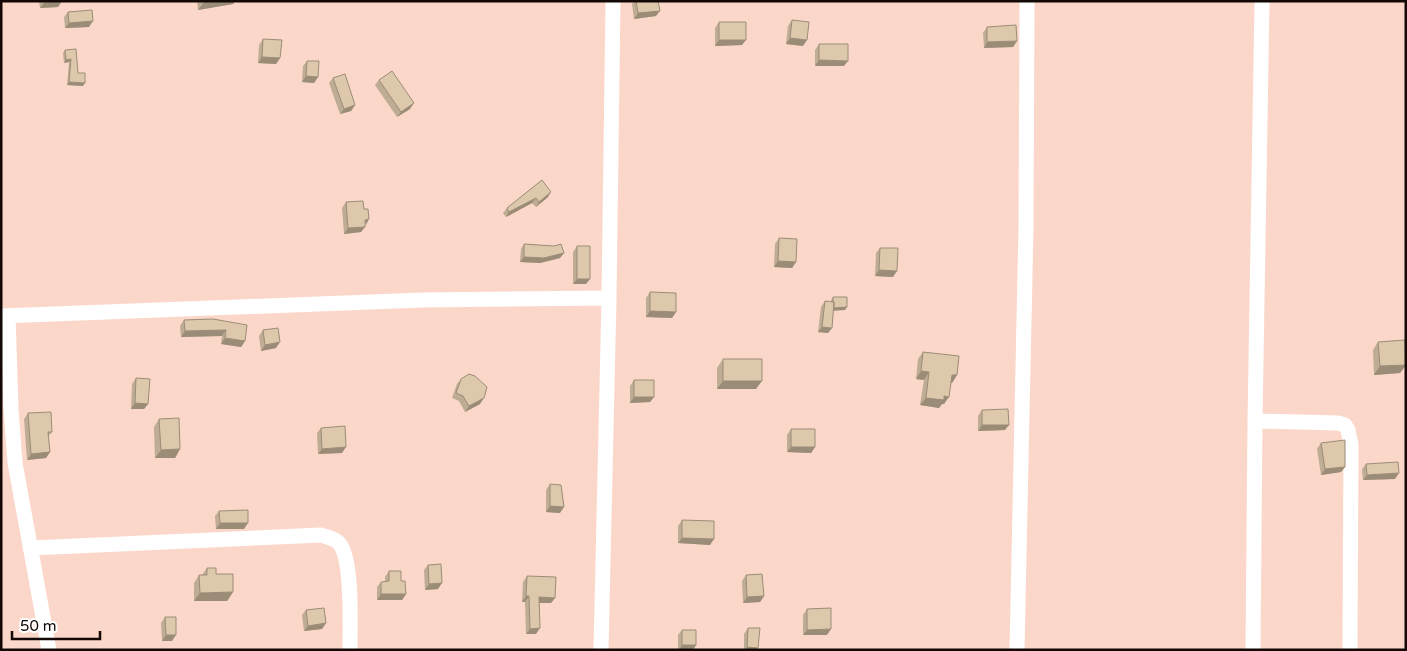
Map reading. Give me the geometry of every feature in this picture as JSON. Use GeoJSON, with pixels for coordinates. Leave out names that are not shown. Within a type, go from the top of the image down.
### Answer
{"type":"FeatureCollection","features":[{"type":"Feature","properties":{"kind":"street"},"geometry":{"type":"LineString","coordinates":[[601,650],[613,1]]}},
{"type":"Feature","properties":{"kind":"street"},"geometry":{"type":"LineString","coordinates":[[1017,650],[1026,226],[1027,1]]}},
{"type":"Feature","properties":{"kind":"street"},"geometry":{"type":"LineString","coordinates":[[1253,650],[1262,1]]}},
{"type":"Feature","properties":{"kind":"street"},"geometry":{"type":"LineString","coordinates":[[49,650],[15,464],[5,316],[422,300],[609,298]]}},
{"type":"Feature","properties":{"kind":"street"},"geometry":{"type":"LineString","coordinates":[[1255,421],[1338,424],[1345,425],[1348,430],[1351,445],[1350,650]]}},
{"type":"Feature","properties":{"kind":"street"},"geometry":{"type":"LineString","coordinates":[[30,548],[321,535],[340,544],[348,567],[350,650]]}},
{"type":"Feature","properties":{"kind":"building"},"geometry":{"type":"Polygon","coordinates":[[[44,1],[62,1],[44,3],[44,1]]]}},
{"type":"Feature","properties":{"kind":"building"},"geometry":{"type":"Polygon","coordinates":[[[636,1],[658,1],[660,11],[638,13],[636,1]]]}},
{"type":"Feature","properties":{"kind":"building"},"geometry":{"type":"Polygon","coordinates":[[[92,10],[93,21],[69,23],[68,12],[92,10]]]}},
{"type":"Feature","properties":{"kind":"building"},"geometry":{"type":"Polygon","coordinates":[[[792,20],[809,22],[807,40],[790,38],[792,20]]]}},
{"type":"Feature","properties":{"kind":"building"},"geometry":{"type":"Polygon","coordinates":[[[719,22],[746,22],[746,40],[719,40],[719,22]]]}},
{"type":"Feature","properties":{"kind":"building"},"geometry":{"type":"Polygon","coordinates":[[[1016,25],[1017,41],[987,42],[987,27],[1016,25]]]}},
{"type":"Feature","properties":{"kind":"building"},"geometry":{"type":"Polygon","coordinates":[[[263,39],[282,40],[280,58],[262,57],[263,39]]]}},
{"type":"Feature","properties":{"kind":"building"},"geometry":{"type":"Polygon","coordinates":[[[819,44],[848,44],[848,61],[819,60],[819,44]]]}},
{"type":"Feature","properties":{"kind":"building"},"geometry":{"type":"Polygon","coordinates":[[[76,49],[78,73],[85,73],[85,83],[69,82],[71,59],[66,60],[65,50],[76,49]]]}},
{"type":"Feature","properties":{"kind":"building"},"geometry":{"type":"Polygon","coordinates":[[[307,61],[319,61],[318,77],[306,76],[307,61]]]}},
{"type":"Feature","properties":{"kind":"building"},"geometry":{"type":"Polygon","coordinates":[[[392,71],[414,103],[401,112],[379,80],[392,71]]]}},
{"type":"Feature","properties":{"kind":"building"},"geometry":{"type":"Polygon","coordinates":[[[345,74],[355,105],[344,109],[333,78],[345,74]]]}},
{"type":"Feature","properties":{"kind":"building"},"geometry":{"type":"Polygon","coordinates":[[[542,180],[551,192],[539,202],[536,198],[509,212],[507,208],[542,180]]]}},
{"type":"Feature","properties":{"kind":"building"},"geometry":{"type":"Polygon","coordinates":[[[363,201],[364,209],[368,209],[369,219],[365,220],[365,227],[348,228],[346,202],[363,201]]]}},
{"type":"Feature","properties":{"kind":"building"},"geometry":{"type":"Polygon","coordinates":[[[779,238],[797,239],[796,262],[778,261],[779,238]]]}},
{"type":"Feature","properties":{"kind":"building"},"geometry":{"type":"Polygon","coordinates":[[[524,244],[554,246],[561,244],[564,253],[544,258],[524,257],[524,244]]]}},
{"type":"Feature","properties":{"kind":"building"},"geometry":{"type":"Polygon","coordinates":[[[577,246],[590,246],[590,279],[577,279],[577,246]]]}},
{"type":"Feature","properties":{"kind":"building"},"geometry":{"type":"Polygon","coordinates":[[[880,248],[898,248],[897,271],[879,270],[880,248]]]}},
{"type":"Feature","properties":{"kind":"building"},"geometry":{"type":"Polygon","coordinates":[[[650,292],[676,293],[676,312],[650,311],[650,292]]]}},
{"type":"Feature","properties":{"kind":"building"},"geometry":{"type":"Polygon","coordinates":[[[833,297],[847,297],[847,307],[834,308],[833,297]]]}},
{"type":"Feature","properties":{"kind":"building"},"geometry":{"type":"Polygon","coordinates":[[[825,301],[834,302],[832,328],[822,327],[825,301]]]}},
{"type":"Feature","properties":{"kind":"building"},"geometry":{"type":"Polygon","coordinates":[[[213,319],[247,325],[245,341],[225,338],[226,330],[185,331],[184,320],[213,319]]]}},
{"type":"Feature","properties":{"kind":"building"},"geometry":{"type":"Polygon","coordinates":[[[278,328],[280,342],[265,345],[263,330],[278,328]]]}},
{"type":"Feature","properties":{"kind":"building"},"geometry":{"type":"Polygon","coordinates":[[[1405,340],[1406,365],[1380,366],[1378,342],[1405,340]]]}},
{"type":"Feature","properties":{"kind":"building"},"geometry":{"type":"Polygon","coordinates":[[[923,352],[959,356],[957,375],[952,375],[949,397],[944,396],[944,400],[926,398],[929,372],[921,371],[923,352]]]}},
{"type":"Feature","properties":{"kind":"building"},"geometry":{"type":"Polygon","coordinates":[[[723,359],[762,359],[762,381],[723,381],[723,359]]]}},
{"type":"Feature","properties":{"kind":"building"},"geometry":{"type":"Polygon","coordinates":[[[469,374],[475,376],[487,387],[484,398],[469,406],[463,396],[456,393],[461,379],[469,374]]]}},
{"type":"Feature","properties":{"kind":"building"},"geometry":{"type":"Polygon","coordinates":[[[136,378],[150,379],[148,404],[135,403],[136,378]]]}},
{"type":"Feature","properties":{"kind":"building"},"geometry":{"type":"Polygon","coordinates":[[[634,380],[654,380],[654,397],[634,397],[634,380]]]}},
{"type":"Feature","properties":{"kind":"building"},"geometry":{"type":"Polygon","coordinates":[[[1008,409],[1009,425],[982,425],[982,410],[1008,409]]]}},
{"type":"Feature","properties":{"kind":"building"},"geometry":{"type":"Polygon","coordinates":[[[51,412],[52,432],[48,432],[50,452],[31,454],[28,413],[51,412]]]}},
{"type":"Feature","properties":{"kind":"building"},"geometry":{"type":"Polygon","coordinates":[[[179,418],[180,449],[161,450],[159,419],[179,418]]]}},
{"type":"Feature","properties":{"kind":"building"},"geometry":{"type":"Polygon","coordinates":[[[345,426],[346,447],[322,449],[321,428],[345,426]]]}},
{"type":"Feature","properties":{"kind":"building"},"geometry":{"type":"Polygon","coordinates":[[[791,429],[815,429],[815,447],[791,447],[791,429]]]}},
{"type":"Feature","properties":{"kind":"building"},"geometry":{"type":"Polygon","coordinates":[[[1345,440],[1345,467],[1325,469],[1321,443],[1345,440]]]}},
{"type":"Feature","properties":{"kind":"building"},"geometry":{"type":"Polygon","coordinates":[[[1398,462],[1399,473],[1367,475],[1366,464],[1398,462]]]}},
{"type":"Feature","properties":{"kind":"building"},"geometry":{"type":"Polygon","coordinates":[[[550,484],[561,485],[564,507],[550,506],[550,484]]]}},
{"type":"Feature","properties":{"kind":"building"},"geometry":{"type":"Polygon","coordinates":[[[248,510],[248,523],[220,523],[219,511],[248,510]]]}},
{"type":"Feature","properties":{"kind":"building"},"geometry":{"type":"Polygon","coordinates":[[[682,520],[714,521],[714,539],[682,538],[682,520]]]}},
{"type":"Feature","properties":{"kind":"building"},"geometry":{"type":"Polygon","coordinates":[[[441,564],[442,583],[429,584],[428,565],[441,564]]]}},
{"type":"Feature","properties":{"kind":"building"},"geometry":{"type":"Polygon","coordinates":[[[207,568],[216,568],[216,574],[233,574],[233,592],[200,593],[199,575],[207,575],[207,568]]]}},
{"type":"Feature","properties":{"kind":"building"},"geometry":{"type":"Polygon","coordinates":[[[389,571],[401,571],[401,581],[405,581],[406,594],[381,594],[381,582],[389,581],[389,571]]]}},
{"type":"Feature","properties":{"kind":"building"},"geometry":{"type":"Polygon","coordinates":[[[762,574],[764,596],[747,597],[746,575],[762,574]]]}},
{"type":"Feature","properties":{"kind":"building"},"geometry":{"type":"Polygon","coordinates":[[[527,576],[556,577],[555,598],[539,597],[540,628],[530,629],[529,596],[526,596],[527,576]]]}},
{"type":"Feature","properties":{"kind":"building"},"geometry":{"type":"Polygon","coordinates":[[[324,608],[326,623],[308,626],[306,610],[324,608]]]}},
{"type":"Feature","properties":{"kind":"building"},"geometry":{"type":"Polygon","coordinates":[[[831,608],[831,629],[807,630],[807,609],[831,608]]]}},
{"type":"Feature","properties":{"kind":"building"},"geometry":{"type":"Polygon","coordinates":[[[165,617],[176,617],[176,635],[166,635],[165,617]]]}},
{"type":"Feature","properties":{"kind":"building"},"geometry":{"type":"Polygon","coordinates":[[[748,628],[760,628],[758,648],[747,647],[748,628]]]}},
{"type":"Feature","properties":{"kind":"building"},"geometry":{"type":"Polygon","coordinates":[[[682,630],[696,630],[696,645],[682,645],[682,630]]]}}]}
